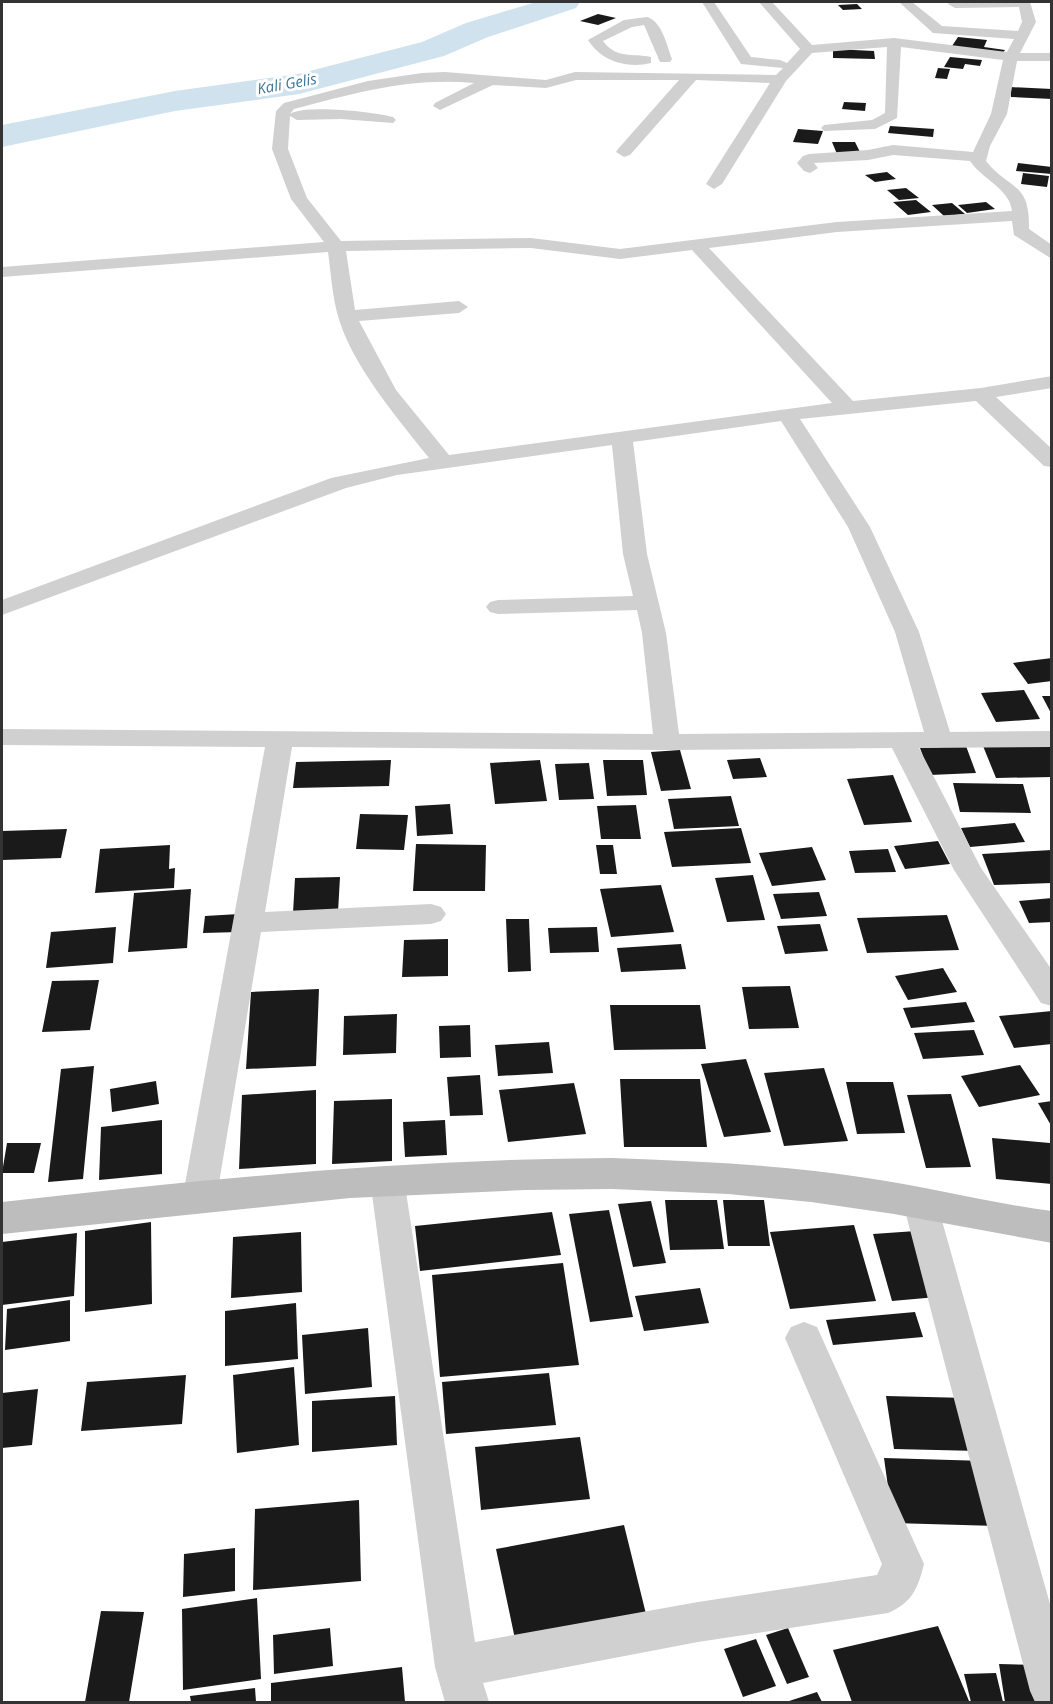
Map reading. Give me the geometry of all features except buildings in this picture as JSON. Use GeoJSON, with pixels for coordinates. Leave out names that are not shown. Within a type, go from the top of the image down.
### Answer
{"type":"FeatureCollection","features":[{"type":"Feature","properties":{"kind":"street"},"geometry":{"type":"LineString","coordinates":[[708,2],[746,61],[791,65]]}},
{"type":"Feature","properties":{"kind":"street"},"geometry":{"type":"LineString","coordinates":[[765,2],[808,49]]}},
{"type":"Feature","properties":{"kind":"street"},"geometry":{"type":"LineString","coordinates":[[905,2],[938,30],[1031,26]]}},
{"type":"Feature","properties":{"kind":"street"},"geometry":{"type":"LineString","coordinates":[[955,4],[1024,2],[1031,26],[1011,57],[999,114],[978,161],[983,170],[1004,184],[1018,200],[1020,231],[1052,254]]}},
{"type":"Feature","properties":{"kind":"street"},"geometry":{"type":"LineString","coordinates":[[665,59],[612,58],[606,55],[595,40],[629,23],[647,21],[652,27],[665,59],[676,75]]}},
{"type":"Feature","properties":{"kind":"street"},"geometry":{"type":"LineString","coordinates":[[829,128],[875,123],[892,115],[894,42]]}},
{"type":"Feature","properties":{"kind":"street"},"geometry":{"type":"LineString","coordinates":[[714,184],[780,79],[808,49],[894,42],[1011,57],[1052,57]]}},
{"type":"Feature","properties":{"kind":"street"},"geometry":{"type":"LineString","coordinates":[[444,462],[387,392],[348,316],[336,246],[299,199],[280,149],[283,115],[289,106],[392,80],[445,76],[529,84],[546,84],[575,76],[676,75],[780,79]]}},
{"type":"Feature","properties":{"kind":"street"},"geometry":{"type":"LineString","coordinates":[[624,152],[686,81],[693,76]]}},
{"type":"Feature","properties":{"kind":"street"},"geometry":{"type":"LineString","coordinates":[[440,106],[491,80]]}},
{"type":"Feature","properties":{"kind":"street"},"geometry":{"type":"LineString","coordinates":[[283,115],[341,114],[388,120]]}},
{"type":"Feature","properties":{"kind":"street"},"geometry":{"type":"LineString","coordinates":[[810,168],[805,163],[809,159],[868,155],[884,151],[979,157]]}},
{"type":"Feature","properties":{"kind":"street"},"geometry":{"type":"LineString","coordinates":[[2,272],[336,246],[531,243],[620,254],[837,227],[1019,216]]}},
{"type":"Feature","properties":{"kind":"street"},"geometry":{"type":"LineString","coordinates":[[698,245],[848,408]]}},
{"type":"Feature","properties":{"kind":"street"},"geometry":{"type":"LineString","coordinates":[[348,316],[459,307]]}},
{"type":"Feature","properties":{"kind":"street"},"geometry":{"type":"LineString","coordinates":[[2,608],[339,483],[397,469],[787,414],[981,394],[1052,382]]}},
{"type":"Feature","properties":{"kind":"street"},"geometry":{"type":"LineString","coordinates":[[981,394],[1052,461]]}},
{"type":"Feature","properties":{"kind":"street"},"geometry":{"type":"LineString","coordinates":[[787,414],[859,527],[907,632],[939,739]]}},
{"type":"Feature","properties":{"kind":"street"},"geometry":{"type":"LineString","coordinates":[[622,437],[635,554],[654,633],[667,742]]}},
{"type":"Feature","properties":{"kind":"street"},"geometry":{"type":"LineString","coordinates":[[498,607],[647,603]]}},
{"type":"Feature","properties":{"kind":"street"},"geometry":{"type":"LineString","coordinates":[[2,737],[667,742],[1052,739]]}},
{"type":"Feature","properties":{"kind":"street"},"geometry":{"type":"LineString","coordinates":[[200,1195],[280,740]]}},
{"type":"Feature","properties":{"kind":"street"},"geometry":{"type":"LineString","coordinates":[[902,741],[968,870],[1052,995]]}},
{"type":"Feature","properties":{"kind":"street"},"geometry":{"type":"LineString","coordinates":[[249,923],[430,914]]}},
{"type":"Feature","properties":{"kind":"street"},"geometry":{"type":"LineString","coordinates":[[2,1218],[200,1195],[387,1179],[566,1175],[698,1177],[787,1183],[920,1203],[1052,1227]]}},
{"type":"Feature","properties":{"kind":"street"},"geometry":{"type":"LineString","coordinates":[[387,1179],[462,1685],[698,1622],[888,1593],[898,1583],[903,1563],[804,1338]]}},
{"type":"Feature","properties":{"kind":"street"},"geometry":{"type":"LineString","coordinates":[[920,1203],[1052,1691]]}},
{"type":"Feature","properties":{"kind":"waterway","name":"Kali Gelis"},"geometry":{"type":"LineString","coordinates":[[2,136],[175,101],[299,84],[433,49],[477,30],[565,2]]}}]}
